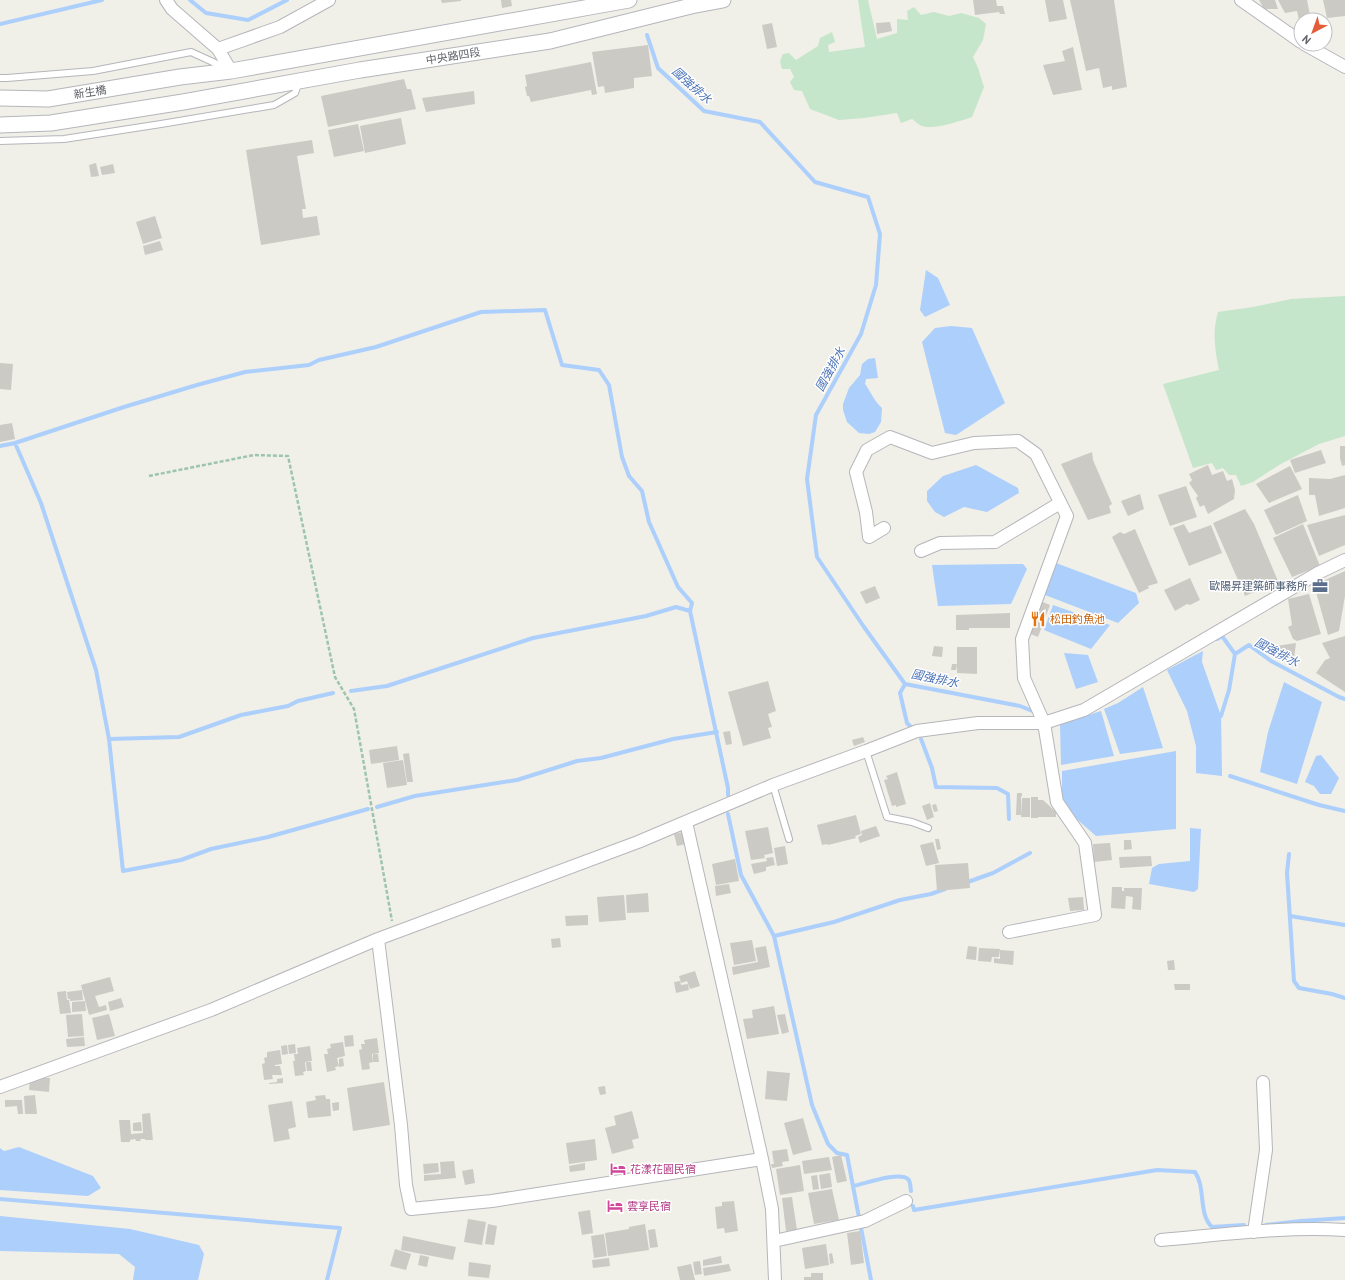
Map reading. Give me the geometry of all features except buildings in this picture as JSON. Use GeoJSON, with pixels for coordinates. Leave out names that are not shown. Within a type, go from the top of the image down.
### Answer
{"type":"FeatureCollection","features":[{"type":"Feature","properties":{"kind":"street"},"geometry":{"type":"LineString","coordinates":[[218,49],[280,27],[329,0]]}},
{"type":"Feature","properties":{"kind":"street"},"geometry":{"type":"LineString","coordinates":[[169,4],[218,49],[231,71],[630,0]]}},
{"type":"Feature","properties":{"kind":"street","name":"中央路四段"},"geometry":{"type":"LineString","coordinates":[[0,125],[50,124],[360,70],[550,41],[691,6],[723,0]]}},
{"type":"Feature","properties":{"kind":"street"},"geometry":{"type":"LineString","coordinates":[[1241,0],[1293,36]]}},
{"type":"Feature","properties":{"kind":"street"},"geometry":{"type":"LineString","coordinates":[[1318,52],[1345,67]]}},
{"type":"Feature","properties":{"kind":"street","name":"新生橋"},"geometry":{"type":"LineString","coordinates":[[0,98],[48,98],[180,77],[231,71]]}},
{"type":"Feature","properties":{"kind":"street"},"geometry":{"type":"LineString","coordinates":[[884,528],[869,537],[866,512],[856,472],[867,450],[890,437],[932,453],[974,444],[1018,440],[1036,454],[1067,516],[1022,639],[1024,678],[1044,723],[1057,802],[1085,843],[1095,915],[1009,932]]}},
{"type":"Feature","properties":{"kind":"street"},"geometry":{"type":"LineString","coordinates":[[921,551],[940,543],[995,542],[1060,503]]}},
{"type":"Feature","properties":{"kind":"street"},"geometry":{"type":"LineString","coordinates":[[0,1087],[212,1010],[378,939],[638,842],[773,785],[917,731],[978,723],[1044,723],[1084,710],[1318,574],[1345,560]]}},
{"type":"Feature","properties":{"kind":"street"},"geometry":{"type":"LineString","coordinates":[[686,822],[772,1209],[775,1280]]}},
{"type":"Feature","properties":{"kind":"street"},"geometry":{"type":"LineString","coordinates":[[378,939],[401,1125],[406,1185],[411,1209],[492,1201],[762,1159]]}},
{"type":"Feature","properties":{"kind":"street"},"geometry":{"type":"LineString","coordinates":[[1254,1232],[1266,1150],[1263,1082]]}},
{"type":"Feature","properties":{"kind":"street"},"geometry":{"type":"LineString","coordinates":[[774,1241],[865,1221],[906,1201]]}},
{"type":"Feature","properties":{"kind":"street"},"geometry":{"type":"LineString","coordinates":[[1161,1240],[1254,1232],[1325,1229],[1345,1230]]}},
{"type":"Feature","properties":{"kind":"lane"},"geometry":{"type":"LineString","coordinates":[[0,78],[93,71],[191,52],[231,71]]}},
{"type":"Feature","properties":{"kind":"lane"},"geometry":{"type":"LineString","coordinates":[[0,141],[64,138],[161,124],[274,105],[295,93],[300,81]]}},
{"type":"Feature","properties":{"kind":"lane"},"geometry":{"type":"LineString","coordinates":[[866,751],[887,817],[912,822],[928,828]]}},
{"type":"Feature","properties":{"kind":"lane"},"geometry":{"type":"LineString","coordinates":[[773,785],[789,839]]}},
{"type":"Feature","properties":{"kind":"path"},"geometry":{"type":"LineString","coordinates":[[149,476],[254,455],[288,456],[335,677],[354,709],[394,934]]}},
{"type":"Feature","properties":{"kind":"green space"},"geometry":{"type":"Polygon","coordinates":[[[858,0],[868,0],[877,39],[897,33],[897,19],[908,20],[907,11],[914,7],[921,15],[934,12],[949,16],[961,13],[979,18],[986,24],[983,40],[973,57],[984,87],[972,117],[947,124],[927,127],[912,119],[901,123],[897,113],[839,120],[810,109],[802,91],[794,90],[790,82],[794,77],[790,69],[782,69],[780,61],[783,54],[789,53],[796,60],[818,46],[820,38],[832,32],[835,42],[828,45],[829,52],[865,47],[858,0]]]}},
{"type":"Feature","properties":{"kind":"green space"},"geometry":{"type":"Polygon","coordinates":[[[1345,296],[1345,436],[1319,444],[1279,465],[1253,482],[1241,486],[1236,475],[1229,475],[1223,468],[1216,470],[1212,463],[1193,468],[1163,384],[1219,370],[1215,348],[1215,327],[1218,312],[1253,307],[1291,299],[1345,296]]]}},
{"type":"Feature","properties":{"kind":"water"},"geometry":{"type":"Polygon","coordinates":[[[926,270],[938,278],[950,305],[925,317],[920,310],[926,270]]]}},
{"type":"Feature","properties":{"kind":"water"},"geometry":{"type":"Polygon","coordinates":[[[951,326],[972,328],[1005,403],[956,435],[945,433],[922,342],[935,328],[951,326]]]}},
{"type":"Feature","properties":{"kind":"water"},"geometry":{"type":"Polygon","coordinates":[[[875,358],[878,378],[866,379],[865,384],[882,408],[881,422],[875,432],[869,434],[859,433],[847,422],[843,410],[843,404],[849,388],[860,375],[862,364],[868,359],[875,358]]]}},
{"type":"Feature","properties":{"kind":"water"},"geometry":{"type":"Polygon","coordinates":[[[976,465],[1018,488],[1019,493],[987,512],[964,507],[944,517],[935,512],[927,501],[927,491],[943,476],[976,465]]]}},
{"type":"Feature","properties":{"kind":"water"},"geometry":{"type":"Polygon","coordinates":[[[1056,563],[1136,593],[1139,603],[1118,623],[1045,595],[1056,563]]]}},
{"type":"Feature","properties":{"kind":"water"},"geometry":{"type":"Polygon","coordinates":[[[1023,564],[1027,569],[1011,604],[938,606],[932,565],[1023,564]]]}},
{"type":"Feature","properties":{"kind":"water"},"geometry":{"type":"Polygon","coordinates":[[[1053,605],[1110,625],[1091,649],[1044,630],[1053,605]]]}},
{"type":"Feature","properties":{"kind":"water"},"geometry":{"type":"Polygon","coordinates":[[[1203,651],[1202,662],[1221,716],[1222,776],[1196,773],[1196,746],[1187,711],[1167,670],[1203,651]]]}},
{"type":"Feature","properties":{"kind":"water"},"geometry":{"type":"Polygon","coordinates":[[[1064,653],[1088,655],[1098,682],[1076,689],[1064,653]]]}},
{"type":"Feature","properties":{"kind":"water"},"geometry":{"type":"Polygon","coordinates":[[[1284,682],[1322,702],[1297,784],[1260,772],[1268,732],[1284,682]]]}},
{"type":"Feature","properties":{"kind":"water"},"geometry":{"type":"Polygon","coordinates":[[[1143,687],[1163,748],[1120,754],[1104,709],[1118,703],[1143,687]]]}},
{"type":"Feature","properties":{"kind":"water"},"geometry":{"type":"Polygon","coordinates":[[[1101,711],[1114,756],[1061,765],[1060,724],[1101,711]]]}},
{"type":"Feature","properties":{"kind":"water"},"geometry":{"type":"Polygon","coordinates":[[[1176,751],[1176,829],[1096,836],[1062,806],[1062,771],[1176,751]]]}},
{"type":"Feature","properties":{"kind":"water"},"geometry":{"type":"Polygon","coordinates":[[[1321,755],[1339,778],[1331,794],[1320,794],[1314,786],[1305,782],[1316,756],[1321,755]]]}},
{"type":"Feature","properties":{"kind":"water"},"geometry":{"type":"Polygon","coordinates":[[[1190,828],[1201,829],[1198,889],[1194,892],[1149,884],[1152,868],[1159,864],[1190,861],[1190,828]]]}},
{"type":"Feature","properties":{"kind":"water"},"geometry":{"type":"Polygon","coordinates":[[[19,1147],[93,1176],[101,1188],[88,1196],[0,1190],[0,1148],[4,1151],[19,1147]]]}},
{"type":"Feature","properties":{"kind":"water"},"geometry":{"type":"Polygon","coordinates":[[[0,1216],[130,1229],[199,1245],[204,1254],[198,1280],[133,1280],[135,1267],[119,1254],[0,1251],[0,1216]]]}},
{"type":"Feature","properties":{"kind":"waterway","name":"國強排水"},"geometry":{"type":"LineString","coordinates":[[0,24],[102,0]]}},
{"type":"Feature","properties":{"kind":"waterway","name":"國強排水"},"geometry":{"type":"LineString","coordinates":[[190,0],[206,13],[248,20],[287,0]]}},
{"type":"Feature","properties":{"kind":"waterway","name":"國強排水"},"geometry":{"type":"LineString","coordinates":[[647,35],[658,68],[704,111],[760,122],[815,182],[868,197],[880,234],[876,285],[861,334],[816,415],[807,479],[817,557],[864,627],[905,684],[1020,706],[1035,712]]}},
{"type":"Feature","properties":{"kind":"waterway"},"geometry":{"type":"LineString","coordinates":[[0,446],[15,443],[124,407],[197,385],[245,372],[309,365],[319,360],[376,347],[481,312],[545,310],[562,365],[599,370],[609,385],[622,457],[629,476],[642,491],[649,522],[678,587],[692,603],[690,611],[728,788],[728,795]]}},
{"type":"Feature","properties":{"kind":"waterway"},"geometry":{"type":"LineString","coordinates":[[15,443],[41,503],[96,670],[109,739],[179,737],[241,715],[288,706],[298,701],[333,693]]}},
{"type":"Feature","properties":{"kind":"waterway"},"geometry":{"type":"LineString","coordinates":[[351,691],[387,686],[533,638],[646,616],[676,607],[690,611]]}},
{"type":"Feature","properties":{"kind":"waterway","name":"國強排水"},"geometry":{"type":"LineString","coordinates":[[1217,639],[1222,636],[1235,654],[1249,645],[1271,661],[1345,699]]}},
{"type":"Feature","properties":{"kind":"waterway"},"geometry":{"type":"LineString","coordinates":[[1221,716],[1229,690],[1235,654]]}},
{"type":"Feature","properties":{"kind":"waterway"},"geometry":{"type":"LineString","coordinates":[[905,684],[900,693],[907,723],[910,726]]}},
{"type":"Feature","properties":{"kind":"waterway"},"geometry":{"type":"LineString","coordinates":[[377,807],[415,796],[517,780],[577,761],[601,758],[673,739],[717,732]]}},
{"type":"Feature","properties":{"kind":"waterway"},"geometry":{"type":"LineString","coordinates":[[109,739],[123,871],[181,860],[211,849],[268,837],[368,809]]}},
{"type":"Feature","properties":{"kind":"waterway"},"geometry":{"type":"LineString","coordinates":[[921,739],[932,768],[936,787],[997,788],[1008,794],[1009,819]]}},
{"type":"Feature","properties":{"kind":"waterway"},"geometry":{"type":"LineString","coordinates":[[1230,776],[1319,805],[1345,811]]}},
{"type":"Feature","properties":{"kind":"waterway"},"geometry":{"type":"LineString","coordinates":[[728,814],[741,875],[774,936],[834,922],[900,900],[931,894],[945,889]]}},
{"type":"Feature","properties":{"kind":"waterway"},"geometry":{"type":"LineString","coordinates":[[965,883],[993,873],[1030,853]]}},
{"type":"Feature","properties":{"kind":"waterway"},"geometry":{"type":"LineString","coordinates":[[1289,854],[1287,873],[1294,981],[1299,988],[1345,998]]}},
{"type":"Feature","properties":{"kind":"waterway"},"geometry":{"type":"LineString","coordinates":[[1290,916],[1345,925]]}},
{"type":"Feature","properties":{"kind":"waterway"},"geometry":{"type":"LineString","coordinates":[[774,936],[812,1105],[828,1144],[837,1153],[847,1155],[871,1280]]}},
{"type":"Feature","properties":{"kind":"waterway"},"geometry":{"type":"LineString","coordinates":[[913,1206],[914,1210],[1157,1170],[1195,1172],[1200,1186],[1205,1215],[1212,1227],[1244,1225]]}},
{"type":"Feature","properties":{"kind":"waterway"},"geometry":{"type":"LineString","coordinates":[[853,1186],[897,1176],[904,1177],[909,1180],[911,1191]]}},
{"type":"Feature","properties":{"kind":"waterway"},"geometry":{"type":"LineString","coordinates":[[0,1199],[340,1228],[327,1280]]}},
{"type":"Feature","properties":{"kind":"waterway"},"geometry":{"type":"LineString","coordinates":[[1266,1225],[1345,1218]]}},
{"type":"Feature","properties":{"kind":"place","name":"歐陽昇建築師事務所"},"geometry":{"type":"Point","coordinates":[1320,586]}},
{"type":"Feature","properties":{"kind":"place","name":"松田釣魚池"},"geometry":{"type":"Point","coordinates":[1038,619]}},
{"type":"Feature","properties":{"kind":"place","name":"花漾花園民宿"},"geometry":{"type":"Point","coordinates":[618,1169]}},
{"type":"Feature","properties":{"kind":"place","name":"雲享民宿"},"geometry":{"type":"Point","coordinates":[615,1206]}}]}
